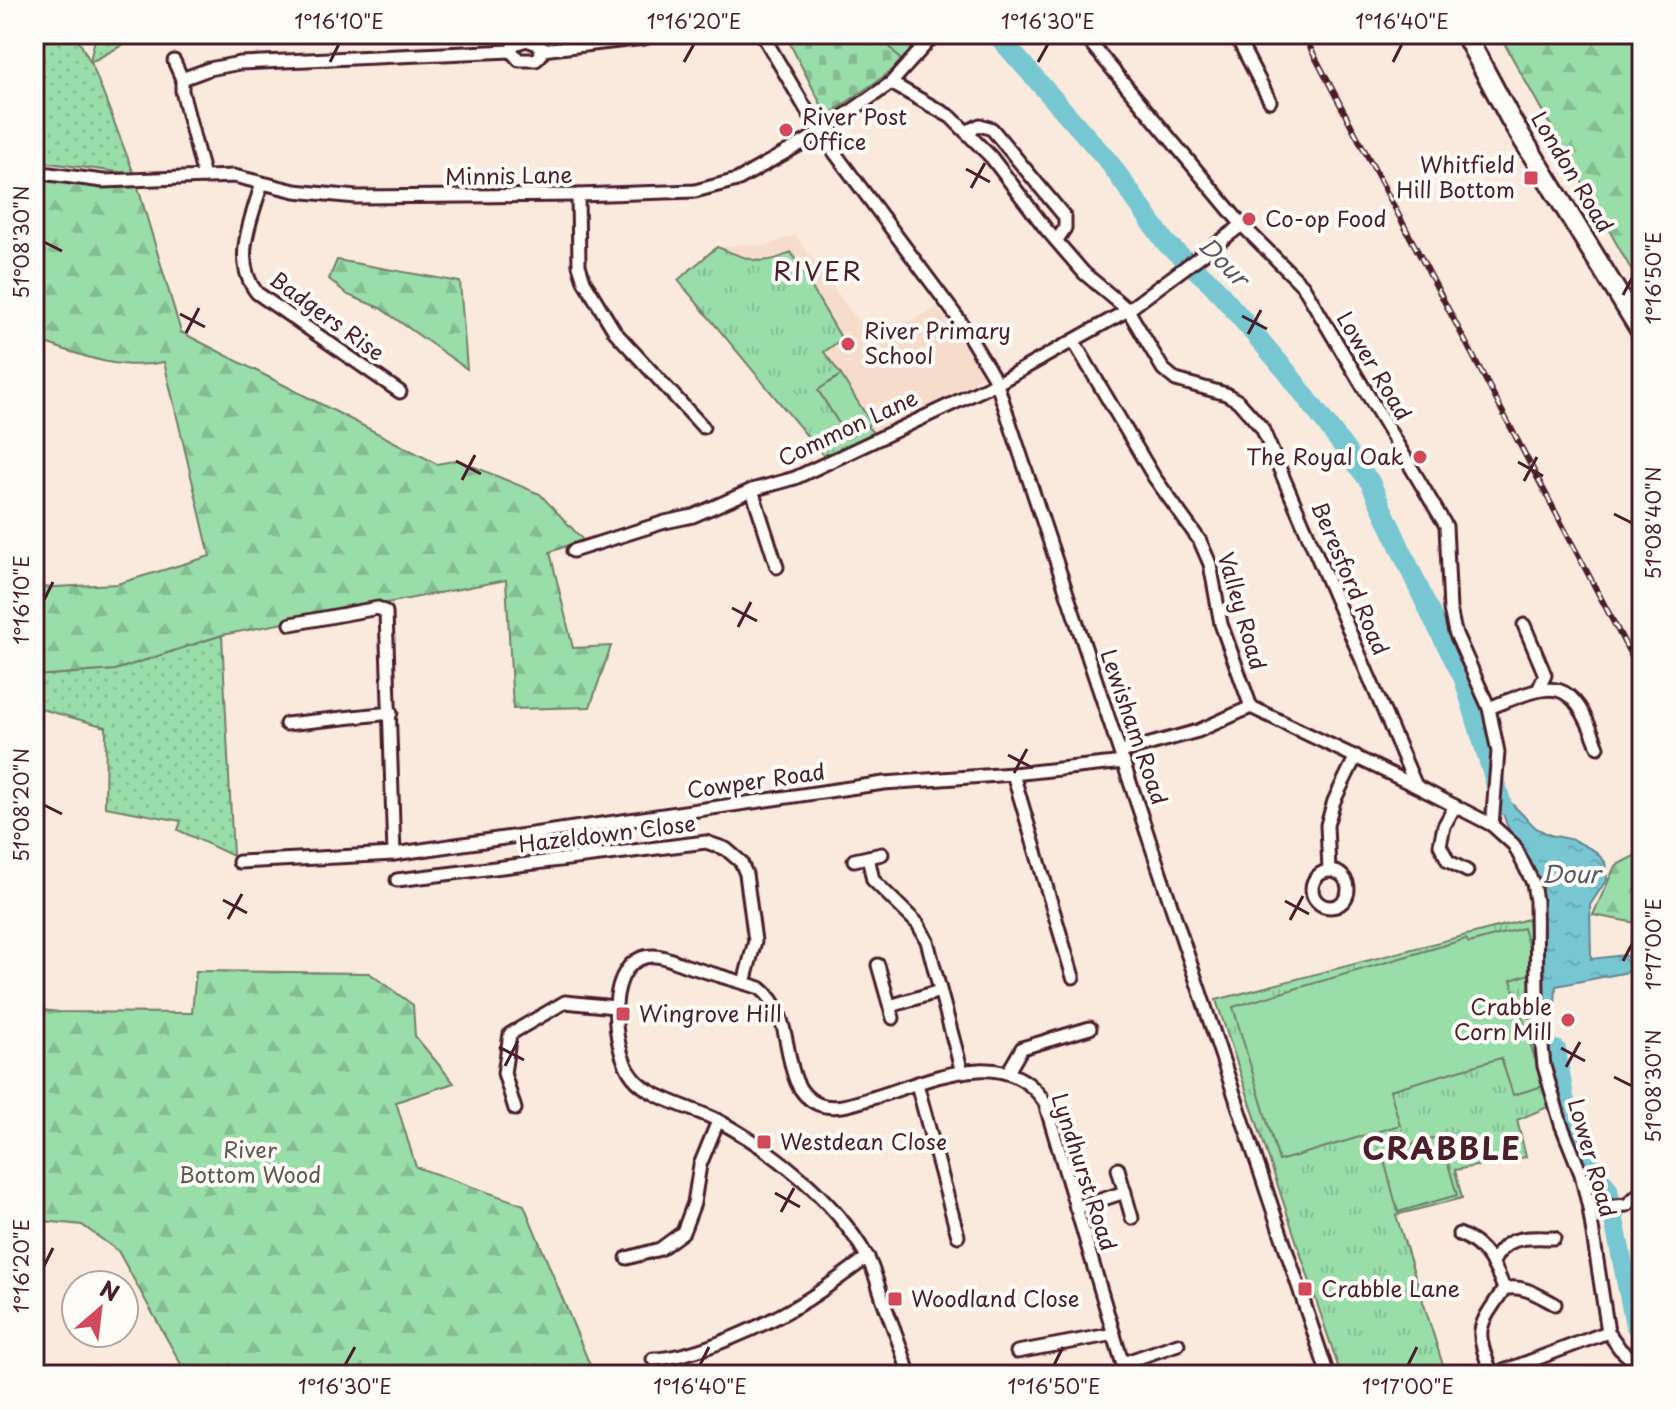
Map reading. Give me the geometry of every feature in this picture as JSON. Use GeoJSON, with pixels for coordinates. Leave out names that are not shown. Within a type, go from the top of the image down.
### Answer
{"type":"FeatureCollection","features":[{"type":"Feature","properties":{"kind":"main road","name":"London Road"},"geometry":{"type":"LineString","coordinates":[[1465,34],[1511,120],[1642,333]]}},
{"type":"Feature","properties":{"kind":"street"},"geometry":{"type":"LineString","coordinates":[[542,50],[644,38],[654,34]]}},
{"type":"Feature","properties":{"kind":"street","name":"Lewisham Road"},"geometry":{"type":"LineString","coordinates":[[762,34],[820,133],[960,321],[996,381],[1328,1375]]}},
{"type":"Feature","properties":{"kind":"street","name":"Minnis Lane"},"geometry":{"type":"LineString","coordinates":[[34,172],[103,181],[234,176],[295,191],[356,197],[695,191],[737,180],[820,133],[891,83],[935,34]]}},
{"type":"Feature","properties":{"kind":"street","name":"Lower Road"},"geometry":{"type":"LineString","coordinates":[[1083,34],[1242,225],[1303,286],[1446,526],[1450,609],[1455,632],[1489,708],[1498,752],[1492,825],[1514,845],[1533,883],[1538,947],[1537,999],[1544,1066],[1561,1124],[1581,1174],[1608,1332]]}},
{"type":"Feature","properties":{"kind":"street"},"geometry":{"type":"LineString","coordinates":[[1235,34],[1270,101]]}},
{"type":"Feature","properties":{"kind":"street"},"geometry":{"type":"LineString","coordinates":[[511,51],[514,44],[527,37],[542,50]]}},
{"type":"Feature","properties":{"kind":"street"},"geometry":{"type":"LineString","coordinates":[[511,51],[519,60],[529,61],[536,60],[542,50]]}},
{"type":"Feature","properties":{"kind":"street"},"geometry":{"type":"LineString","coordinates":[[182,79],[209,69],[240,63],[511,51]]}},
{"type":"Feature","properties":{"kind":"street"},"geometry":{"type":"LineString","coordinates":[[174,61],[182,79],[182,91],[204,177]]}},
{"type":"Feature","properties":{"kind":"street","name":"Beresford Road"},"geometry":{"type":"LineString","coordinates":[[891,83],[951,117],[991,157],[1084,273],[1128,310],[1163,369],[1176,380],[1226,394],[1238,401],[1262,428],[1416,786]]}},
{"type":"Feature","properties":{"kind":"street"},"geometry":{"type":"LineString","coordinates":[[966,132],[980,125],[992,129],[1065,217],[1065,228],[1057,240]]}},
{"type":"Feature","properties":{"kind":"street","name":"Badgers Rise"},"geometry":{"type":"LineString","coordinates":[[262,183],[243,254],[251,285],[257,293],[392,381],[400,392]]}},
{"type":"Feature","properties":{"kind":"street"},"geometry":{"type":"LineString","coordinates":[[578,195],[579,265],[584,281],[623,342],[703,427]]}},
{"type":"Feature","properties":{"kind":"street","name":"Common Lane"},"geometry":{"type":"LineString","coordinates":[[573,551],[693,516],[752,490],[795,478],[829,463],[1074,342],[1128,310],[1242,225]]}},
{"type":"Feature","properties":{"kind":"street","name":"Valley Road"},"geometry":{"type":"LineString","coordinates":[[1074,342],[1154,477],[1200,541],[1210,564],[1221,624],[1251,707]]}},
{"type":"Feature","properties":{"kind":"street"},"geometry":{"type":"LineString","coordinates":[[752,490],[777,567]]}},
{"type":"Feature","properties":{"kind":"street"},"geometry":{"type":"LineString","coordinates":[[291,624],[383,609],[387,616],[394,854]]}},
{"type":"Feature","properties":{"kind":"street"},"geometry":{"type":"LineString","coordinates":[[1524,625],[1545,675],[1539,688]]}},
{"type":"Feature","properties":{"kind":"street"},"geometry":{"type":"LineString","coordinates":[[1489,708],[1539,688],[1560,690],[1574,699],[1589,723],[1598,747]]}},
{"type":"Feature","properties":{"kind":"street"},"geometry":{"type":"LineString","coordinates":[[1251,707],[1492,825]]}},
{"type":"Feature","properties":{"kind":"street","name":"Cowper Road"},"geometry":{"type":"LineString","coordinates":[[239,862],[394,854],[884,783],[1013,774],[1123,757],[1198,731],[1251,707]]}},
{"type":"Feature","properties":{"kind":"street"},"geometry":{"type":"LineString","coordinates":[[286,724],[391,713]]}},
{"type":"Feature","properties":{"kind":"street"},"geometry":{"type":"LineString","coordinates":[[1329,870],[1327,825],[1334,801],[1356,756]]}},
{"type":"Feature","properties":{"kind":"street"},"geometry":{"type":"LineString","coordinates":[[1013,774],[1073,977]]}},
{"type":"Feature","properties":{"kind":"street"},"geometry":{"type":"LineString","coordinates":[[1455,806],[1444,826],[1440,845],[1448,861],[1467,871]]}},
{"type":"Feature","properties":{"kind":"street","name":"Hazeldown Close"},"geometry":{"type":"LineString","coordinates":[[397,880],[706,842],[726,849],[741,862],[746,874],[755,941],[744,983]]}},
{"type":"Feature","properties":{"kind":"street"},"geometry":{"type":"LineString","coordinates":[[854,860],[882,854]]}},
{"type":"Feature","properties":{"kind":"street"},"geometry":{"type":"LineString","coordinates":[[868,857],[873,880],[918,924],[927,941],[962,1072]]}},
{"type":"Feature","properties":{"kind":"street"},"geometry":{"type":"LineString","coordinates":[[909,1375],[868,1257],[848,1228],[815,1192],[754,1142],[718,1121],[648,1090],[633,1077],[623,1058],[616,1033],[615,1007],[622,979],[634,961],[655,956],[760,988],[781,1013],[795,1079],[808,1097],[818,1104],[844,1106],[979,1068],[1008,1072],[1022,1048],[1090,1028]]}},
{"type":"Feature","properties":{"kind":"street"},"geometry":{"type":"LineString","coordinates":[[878,965],[891,1012],[940,991]]}},
{"type":"Feature","properties":{"kind":"street"},"geometry":{"type":"LineString","coordinates":[[515,1109],[504,1073],[510,1034],[565,1002],[615,1007]]}},
{"type":"Feature","properties":{"kind":"street","name":"Lyndhurst Road"},"geometry":{"type":"LineString","coordinates":[[1008,1072],[1037,1091],[1045,1103],[1125,1369]]}},
{"type":"Feature","properties":{"kind":"street"},"geometry":{"type":"LineString","coordinates":[[917,1084],[958,1236]]}},
{"type":"Feature","properties":{"kind":"street"},"geometry":{"type":"LineString","coordinates":[[627,1258],[660,1249],[683,1232],[694,1203],[700,1165],[718,1121]]}},
{"type":"Feature","properties":{"kind":"street"},"geometry":{"type":"LineString","coordinates":[[1118,1169],[1132,1218]]}},
{"type":"Feature","properties":{"kind":"street"},"geometry":{"type":"LineString","coordinates":[[1589,1208],[1627,1205],[1642,1191]]}},
{"type":"Feature","properties":{"kind":"street"},"geometry":{"type":"LineString","coordinates":[[1076,1208],[1125,1192]]}},
{"type":"Feature","properties":{"kind":"street"},"geometry":{"type":"LineString","coordinates":[[1459,1234],[1479,1246],[1493,1262],[1504,1289]]}},
{"type":"Feature","properties":{"kind":"street"},"geometry":{"type":"LineString","coordinates":[[1493,1262],[1504,1245],[1514,1240],[1554,1238]]}},
{"type":"Feature","properties":{"kind":"street"},"geometry":{"type":"LineString","coordinates":[[653,1359],[674,1359],[738,1334],[806,1301],[868,1257]]}},
{"type":"Feature","properties":{"kind":"street"},"geometry":{"type":"LineString","coordinates":[[1555,1304],[1534,1292],[1513,1287],[1504,1289],[1479,1329],[1480,1343],[1493,1375],[1518,1370],[1608,1332],[1620,1349],[1642,1369]]}},
{"type":"Feature","properties":{"kind":"street"},"geometry":{"type":"LineString","coordinates":[[1017,1352],[1114,1334]]}},
{"type":"Feature","properties":{"kind":"street"},"geometry":{"type":"LineString","coordinates":[[1125,1369],[1178,1344]]}},
{"type":"Feature","properties":{"kind":"shaded area","name":"River Primary School"},"geometry":{"type":"Polygon","coordinates":[[[795,235],[872,340],[937,308],[969,348],[982,376],[969,386],[827,460],[678,280],[717,247],[747,244],[763,247],[795,235]]]}},
{"type":"Feature","properties":{"kind":"green space"},"geometry":{"type":"Polygon","coordinates":[[[34,34],[75,34],[90,61],[96,34],[143,34],[91,62],[134,174],[34,161],[34,34]]]}},
{"type":"Feature","properties":{"kind":"green space"},"geometry":{"type":"Polygon","coordinates":[[[785,34],[880,34],[903,63],[827,116],[785,34]]]}},
{"type":"Feature","properties":{"kind":"green space"},"geometry":{"type":"Polygon","coordinates":[[[880,34],[920,34],[903,63],[880,34]]]}},
{"type":"Feature","properties":{"kind":"green space"},"geometry":{"type":"Polygon","coordinates":[[[1499,34],[1642,34],[1642,289],[1499,34]]]}},
{"type":"Feature","properties":{"kind":"green space"},"geometry":{"type":"Polygon","coordinates":[[[34,172],[136,181],[181,332],[437,464],[458,460],[540,494],[583,540],[550,552],[573,648],[611,646],[590,707],[513,709],[506,580],[222,635],[115,670],[34,676],[34,588],[117,584],[210,556],[164,362],[114,363],[82,356],[34,339],[34,172]]]}},
{"type":"Feature","properties":{"kind":"green space"},"geometry":{"type":"Polygon","coordinates":[[[717,247],[762,261],[791,252],[840,336],[839,341],[824,352],[841,375],[818,390],[848,437],[867,426],[875,435],[827,460],[678,280],[717,247]]]}},
{"type":"Feature","properties":{"kind":"green space"},"geometry":{"type":"Polygon","coordinates":[[[337,260],[460,282],[467,369],[380,308],[348,295],[329,279],[337,260]]]}},
{"type":"Feature","properties":{"kind":"green space"},"geometry":{"type":"Polygon","coordinates":[[[841,375],[871,423],[848,438],[818,390],[841,375]]]}},
{"type":"Feature","properties":{"kind":"green space"},"geometry":{"type":"Polygon","coordinates":[[[222,635],[233,856],[178,830],[181,821],[105,807],[106,727],[34,707],[34,676],[115,670],[222,635]]]}},
{"type":"Feature","properties":{"kind":"green space"},"geometry":{"type":"Polygon","coordinates":[[[1642,852],[1642,924],[1593,915],[1615,866],[1642,852]]]}},
{"type":"Feature","properties":{"kind":"green space"},"geometry":{"type":"Polygon","coordinates":[[[1528,919],[1536,1037],[1550,1106],[1517,1120],[1526,1157],[1455,1170],[1462,1198],[1396,1215],[1446,1375],[1341,1375],[1216,1000],[1528,919]]]}},
{"type":"Feature","properties":{"kind":"green space"},"geometry":{"type":"Polygon","coordinates":[[[1523,928],[1536,972],[1511,980],[1543,1086],[1513,1095],[1501,1058],[1390,1090],[1400,1125],[1279,1161],[1233,1007],[1466,939],[1469,943],[1523,928]]]}},
{"type":"Feature","properties":{"kind":"green space","name":"River Bottom Wood"},"geometry":{"type":"Polygon","coordinates":[[[196,971],[369,973],[413,1005],[415,1036],[454,1083],[396,1102],[416,1167],[524,1205],[594,1375],[187,1375],[140,1291],[140,1269],[128,1269],[118,1251],[82,1225],[34,1220],[34,1009],[192,1013],[196,971]]]}},
{"type":"Feature","properties":{"kind":"green space"},"geometry":{"type":"Polygon","coordinates":[[[1440,1136],[1457,1195],[1398,1212],[1382,1153],[1440,1136]]]}},
{"type":"Feature","properties":{"kind":"water","name":"Dour"},"geometry":{"type":"Polygon","coordinates":[[[1508,800],[1536,828],[1550,835],[1574,840],[1595,851],[1605,862],[1607,879],[1590,905],[1591,959],[1625,955],[1634,962],[1628,972],[1556,986],[1555,1005],[1550,1016],[1544,1016],[1540,1002],[1544,922],[1540,891],[1532,867],[1507,825],[1502,805],[1508,800]]]}},
{"type":"Feature","properties":{"kind":"waterway","name":"Dour"},"geometry":{"type":"LineString","coordinates":[[996,34],[1109,162],[1166,243],[1211,283],[1287,372],[1370,482],[1464,679],[1502,805]]}},
{"type":"Feature","properties":{"kind":"waterway","name":"Dour"},"geometry":{"type":"LineString","coordinates":[[1556,1050],[1565,1103],[1590,1166],[1608,1189],[1635,1325],[1642,1333]]}},
{"type":"Feature","properties":{"kind":"railway"},"geometry":{"type":"LineString","coordinates":[[1303,34],[1642,676]]}},
{"type":"Feature","properties":{"kind":"place","name":"River Post Office"},"geometry":{"type":"Point","coordinates":[786,130]}},
{"type":"Feature","properties":{"kind":"place","name":"Whitfield Hill Bottom"},"geometry":{"type":"Point","coordinates":[1531,178]}},
{"type":"Feature","properties":{"kind":"place","name":"Co-op Food"},"geometry":{"type":"Point","coordinates":[1249,219]}},
{"type":"Feature","properties":{"kind":"place","name":"River Primary School"},"geometry":{"type":"Point","coordinates":[848,344]}},
{"type":"Feature","properties":{"kind":"place","name":"The Royal Oak"},"geometry":{"type":"Point","coordinates":[1420,457]}},
{"type":"Feature","properties":{"kind":"place","name":"Wingrove Hill"},"geometry":{"type":"Point","coordinates":[623,1014]}},
{"type":"Feature","properties":{"kind":"place","name":"Crabble Corn Mill"},"geometry":{"type":"Point","coordinates":[1568,1020]}},
{"type":"Feature","properties":{"kind":"place","name":"Westdean Close"},"geometry":{"type":"Point","coordinates":[764,1142]}},
{"type":"Feature","properties":{"kind":"place","name":"Crabble Lane"},"geometry":{"type":"Point","coordinates":[1305,1289]}},
{"type":"Feature","properties":{"kind":"place","name":"Woodland Close"},"geometry":{"type":"Point","coordinates":[895,1299]}},
{"type":"Feature","properties":{"kind":"district","name":"RIVER"},"geometry":{"type":"Point","coordinates":[818,272]}},
{"type":"Feature","properties":{"kind":"district","name":"CRABBLE"},"geometry":{"type":"Point","coordinates":[1442,1150]}}]}
